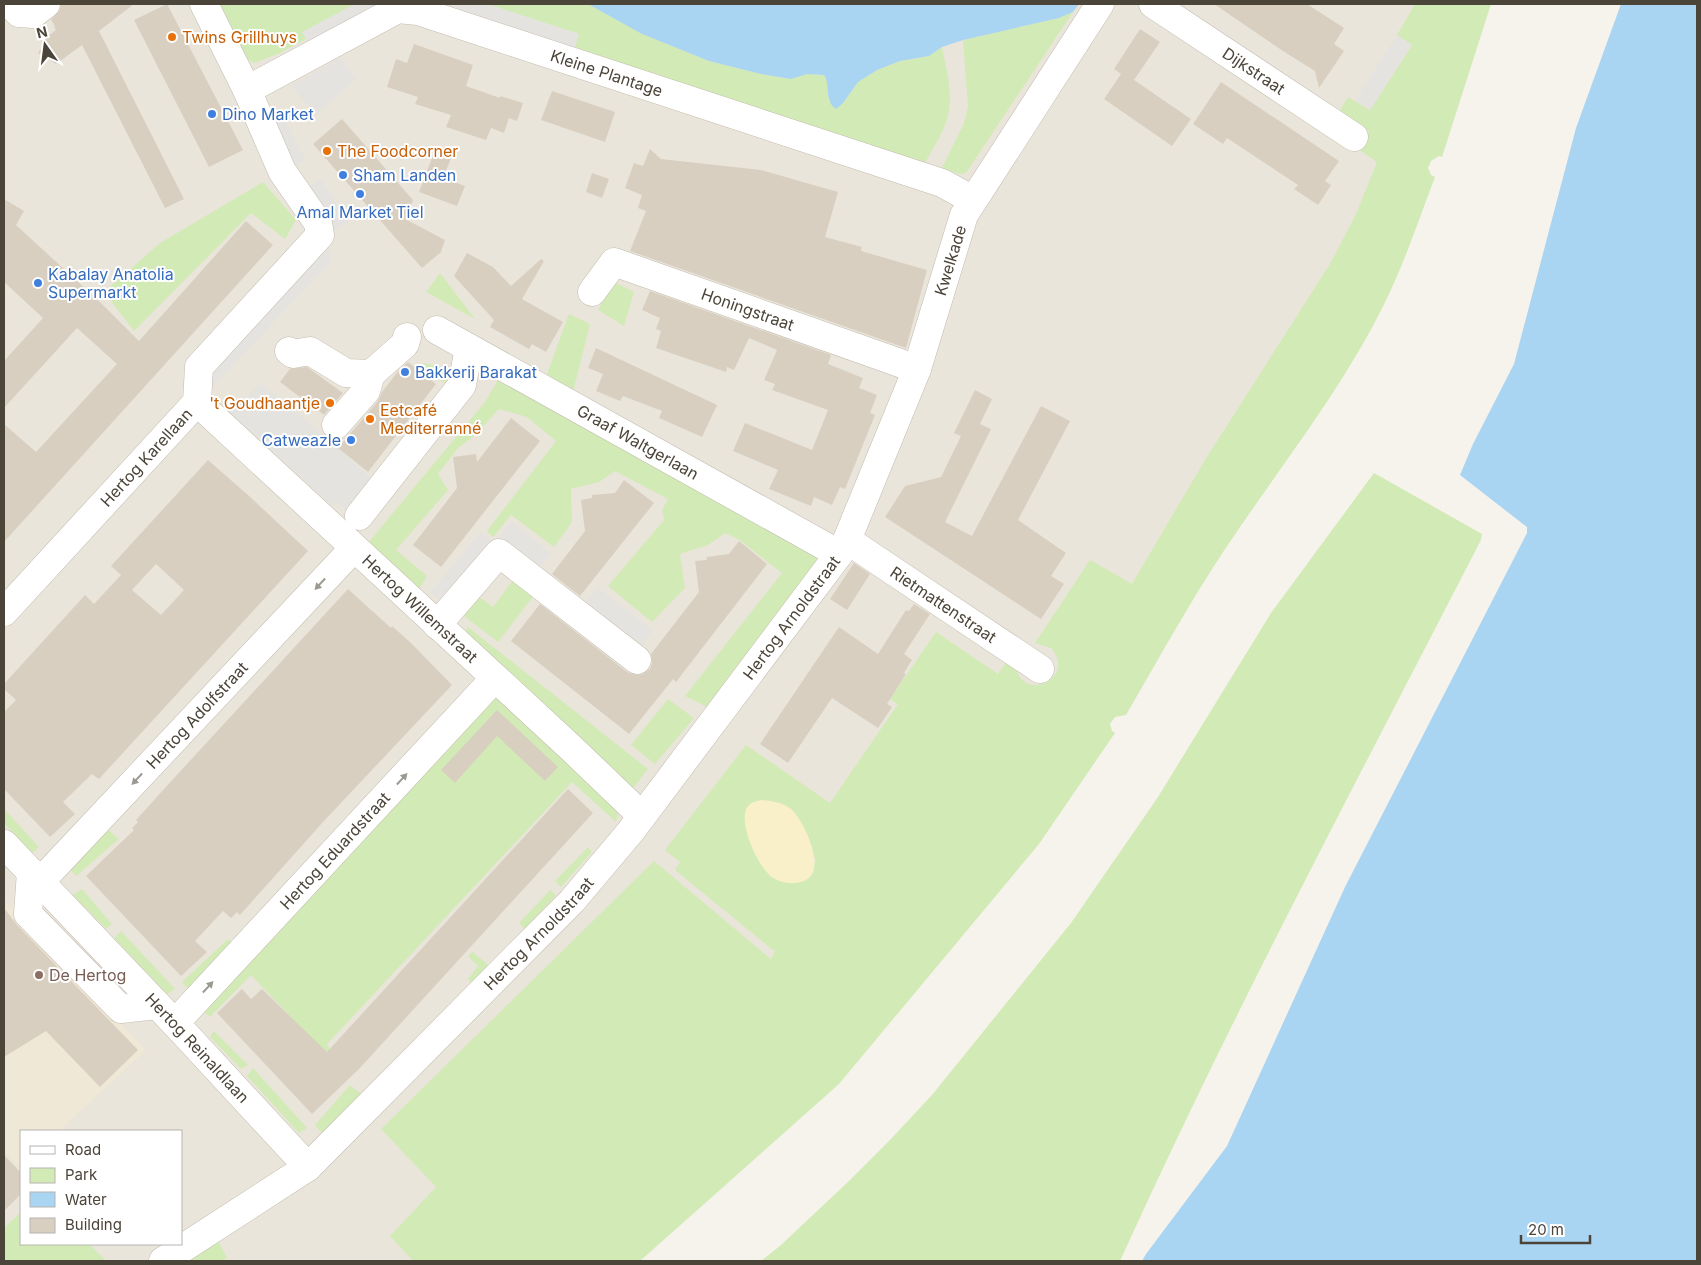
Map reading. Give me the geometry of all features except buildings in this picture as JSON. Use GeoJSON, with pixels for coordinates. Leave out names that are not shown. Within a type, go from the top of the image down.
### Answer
{"type":"FeatureCollection","features":[{"type":"Feature","properties":{"kind":"street"},"geometry":{"type":"LineString","coordinates":[[10,4],[19,13],[26,14],[33,14],[46,4]]}},
{"type":"Feature","properties":{"kind":"street"},"geometry":{"type":"LineString","coordinates":[[204,4],[247,90]]}},
{"type":"Feature","properties":{"kind":"street","name":"Kwelkade"},"geometry":{"type":"LineString","coordinates":[[843,547],[917,369],[964,215],[1100,4]]}},
{"type":"Feature","properties":{"kind":"street","name":"Dijkstraat"},"geometry":{"type":"LineString","coordinates":[[1153,4],[1354,137]]}},
{"type":"Feature","properties":{"kind":"street","name":"Kleine Plantage"},"geometry":{"type":"LineString","coordinates":[[247,90],[398,10],[418,11],[942,183],[973,200]]}},
{"type":"Feature","properties":{"kind":"street","name":"Hertog Karellaan"},"geometry":{"type":"LineString","coordinates":[[4,612],[197,402],[199,366],[320,235],[318,223],[282,171],[247,90]]}},
{"type":"Feature","properties":{"kind":"street","name":"Honingstraat"},"geometry":{"type":"LineString","coordinates":[[592,292],[614,262],[917,369]]}},
{"type":"Feature","properties":{"kind":"street","name":"Graaf Waltgerlaan"},"geometry":{"type":"LineString","coordinates":[[437,330],[843,547]]}},
{"type":"Feature","properties":{"kind":"street"},"geometry":{"type":"LineString","coordinates":[[336,425],[366,391],[371,374],[405,344],[407,337]]}},
{"type":"Feature","properties":{"kind":"street"},"geometry":{"type":"LineString","coordinates":[[359,516],[462,385],[469,348]]}},
{"type":"Feature","properties":{"kind":"street"},"geometry":{"type":"LineString","coordinates":[[289,351],[293,354],[310,351],[346,372],[371,374]]}},
{"type":"Feature","properties":{"kind":"street","name":"Hertog Willemstraat"},"geometry":{"type":"LineString","coordinates":[[197,402],[642,816]]}},
{"type":"Feature","properties":{"kind":"street","name":"Rietmattenstraat"},"geometry":{"type":"LineString","coordinates":[[843,547],[1040,670]]}},
{"type":"Feature","properties":{"kind":"street","name":"Hertog Arnoldstraat"},"geometry":{"type":"LineString","coordinates":[[164,1261],[308,1167],[572,901],[631,831],[843,547]]}},
{"type":"Feature","properties":{"kind":"street","name":"Hertog Adolfstraat"},"geometry":{"type":"LineString","coordinates":[[35,877],[354,548]]}},
{"type":"Feature","properties":{"kind":"street"},"geometry":{"type":"LineString","coordinates":[[437,625],[499,553],[637,660]]}},
{"type":"Feature","properties":{"kind":"street","name":"Hertog Eduardstraat"},"geometry":{"type":"LineString","coordinates":[[166,1014],[495,678]]}},
{"type":"Feature","properties":{"kind":"street","name":"Hertog Reinaldlaan"},"geometry":{"type":"LineString","coordinates":[[4,844],[308,1167]]}},
{"type":"Feature","properties":{"kind":"shaded area"},"geometry":{"type":"Polygon","coordinates":[[[4,4],[1456,4],[1341,320],[623,1261],[4,1261],[4,4]]]}},
{"type":"Feature","properties":{"kind":"shaded area"},"geometry":{"type":"Polygon","coordinates":[[[355,4],[373,4],[376,10],[309,45],[302,32],[355,4]]]}},
{"type":"Feature","properties":{"kind":"shaded area"},"geometry":{"type":"Polygon","coordinates":[[[457,4],[487,4],[579,34],[574,51],[454,10],[457,4]]]}},
{"type":"Feature","properties":{"kind":"shaded area"},"geometry":{"type":"Polygon","coordinates":[[[1397,35],[1412,45],[1370,110],[1355,100],[1397,35]]]}},
{"type":"Feature","properties":{"kind":"shaded area"},"geometry":{"type":"Polygon","coordinates":[[[340,58],[356,79],[316,115],[291,86],[340,58]]]}},
{"type":"Feature","properties":{"kind":"shaded area"},"geometry":{"type":"Polygon","coordinates":[[[278,107],[306,161],[293,167],[267,113],[278,107]]]}},
{"type":"Feature","properties":{"kind":"shaded area"},"geometry":{"type":"Polygon","coordinates":[[[321,179],[349,222],[333,231],[307,188],[321,179]]]}},
{"type":"Feature","properties":{"kind":"shaded area"},"geometry":{"type":"Polygon","coordinates":[[[327,242],[332,260],[213,387],[206,369],[327,242]]]}},
{"type":"Feature","properties":{"kind":"shaded area"},"geometry":{"type":"Polygon","coordinates":[[[261,383],[333,443],[374,481],[349,513],[336,501],[332,506],[230,412],[261,383]]]}},
{"type":"Feature","properties":{"kind":"shaded area"},"geometry":{"type":"Polygon","coordinates":[[[511,521],[551,553],[540,567],[500,536],[511,521]]]}},
{"type":"Feature","properties":{"kind":"shaded area"},"geometry":{"type":"Polygon","coordinates":[[[481,532],[495,544],[445,604],[430,592],[481,532]]]}},
{"type":"Feature","properties":{"kind":"shaded area"},"geometry":{"type":"Polygon","coordinates":[[[597,587],[653,630],[642,645],[586,602],[597,587]]]}},
{"type":"Feature","properties":{"kind":"shaded area","name":"De Hertog"},"geometry":{"type":"Polygon","coordinates":[[[4,900],[146,1050],[60,1130],[20,1130],[20,1169],[4,1151],[4,900]]]}},
{"type":"Feature","properties":{"kind":"green space"},"geometry":{"type":"Polygon","coordinates":[[[214,4],[355,4],[303,32],[306,39],[280,53],[254,63],[246,58],[214,4]]]}},
{"type":"Feature","properties":{"kind":"green space"},"geometry":{"type":"Polygon","coordinates":[[[487,4],[588,4],[642,34],[709,61],[790,79],[807,74],[824,75],[827,81],[829,102],[843,103],[858,82],[877,70],[900,61],[929,56],[942,47],[949,86],[948,116],[940,137],[925,163],[575,47],[578,34],[487,4]]]}},
{"type":"Feature","properties":{"kind":"green space"},"geometry":{"type":"Polygon","coordinates":[[[1415,4],[1491,4],[1442,157],[1439,156],[1431,161],[1428,168],[1431,175],[1435,177],[1402,265],[1373,325],[1338,385],[1208,575],[1126,715],[1115,717],[1110,724],[1112,731],[1115,733],[1039,844],[839,1084],[640,1261],[413,1261],[390,1236],[436,1187],[381,1129],[654,861],[771,959],[776,949],[774,951],[675,870],[680,862],[665,850],[746,745],[830,803],[898,704],[890,699],[936,632],[998,674],[1011,655],[1018,674],[1024,681],[1032,685],[1040,685],[1055,675],[1058,668],[1057,658],[1051,648],[1035,643],[1090,560],[1132,584],[1205,460],[1330,264],[1356,214],[1377,162],[1358,149],[1369,132],[1340,110],[1348,97],[1370,110],[1412,45],[1397,35],[1415,4]],[[800,822],[755,854],[771,877],[779,880],[816,862],[807,834],[800,822]]]}},
{"type":"Feature","properties":{"kind":"green space"},"geometry":{"type":"Polygon","coordinates":[[[1073,12],[966,173],[960,174],[942,168],[964,123],[968,107],[963,40],[1059,18],[1073,12]]]}},
{"type":"Feature","properties":{"kind":"green space"},"geometry":{"type":"Polygon","coordinates":[[[263,182],[296,220],[285,239],[251,213],[134,331],[104,292],[160,243],[263,182]]]}},
{"type":"Feature","properties":{"kind":"green space"},"geometry":{"type":"Polygon","coordinates":[[[440,273],[475,319],[426,292],[440,273]]]}},
{"type":"Feature","properties":{"kind":"green space"},"geometry":{"type":"Polygon","coordinates":[[[614,282],[634,292],[624,326],[598,310],[614,282]]]}},
{"type":"Feature","properties":{"kind":"green space"},"geometry":{"type":"Polygon","coordinates":[[[569,314],[590,324],[573,392],[547,374],[569,314]]]}},
{"type":"Feature","properties":{"kind":"green space"},"geometry":{"type":"Polygon","coordinates":[[[423,363],[456,370],[447,384],[420,366],[423,363]]]}},
{"type":"Feature","properties":{"kind":"green space"},"geometry":{"type":"Polygon","coordinates":[[[501,375],[825,556],[707,707],[685,696],[782,573],[738,539],[725,533],[708,545],[680,554],[685,588],[652,622],[608,586],[664,520],[662,510],[668,499],[615,471],[599,482],[571,489],[572,522],[554,547],[511,515],[493,537],[487,531],[556,441],[527,417],[499,409],[474,436],[458,448],[438,474],[448,490],[396,550],[427,576],[417,593],[368,543],[485,402],[501,375]]]}},
{"type":"Feature","properties":{"kind":"green space"},"geometry":{"type":"Polygon","coordinates":[[[1374,473],[1482,534],[1481,540],[1251,988],[1162,1169],[1120,1261],[761,1261],[781,1245],[849,1181],[932,1095],[1071,923],[1158,797],[1271,613],[1374,473]]]}},
{"type":"Feature","properties":{"kind":"green space"},"geometry":{"type":"Polygon","coordinates":[[[514,579],[535,594],[498,642],[464,616],[478,596],[493,607],[514,579]]]}},
{"type":"Feature","properties":{"kind":"green space"},"geometry":{"type":"Polygon","coordinates":[[[468,627],[648,769],[634,787],[626,788],[461,636],[468,627]]]}},
{"type":"Feature","properties":{"kind":"green space"},"geometry":{"type":"Polygon","coordinates":[[[492,693],[612,803],[618,814],[616,822],[572,782],[327,1044],[331,1051],[328,1056],[251,975],[210,1017],[203,1011],[492,693]]]}},
{"type":"Feature","properties":{"kind":"green space"},"geometry":{"type":"Polygon","coordinates":[[[668,699],[694,718],[655,764],[631,745],[668,699]]]}},
{"type":"Feature","properties":{"kind":"green space"},"geometry":{"type":"Polygon","coordinates":[[[4,809],[39,847],[32,853],[4,823],[4,809]]]}},
{"type":"Feature","properties":{"kind":"green space"},"geometry":{"type":"Polygon","coordinates":[[[107,829],[119,839],[76,876],[68,867],[107,829]]]}},
{"type":"Feature","properties":{"kind":"green space"},"geometry":{"type":"Polygon","coordinates":[[[588,847],[592,852],[561,887],[555,881],[588,847]]]}},
{"type":"Feature","properties":{"kind":"green space"},"geometry":{"type":"Polygon","coordinates":[[[82,889],[112,924],[106,929],[73,895],[82,889]]]}},
{"type":"Feature","properties":{"kind":"green space"},"geometry":{"type":"Polygon","coordinates":[[[550,890],[556,895],[525,929],[519,923],[550,890]]]}},
{"type":"Feature","properties":{"kind":"green space"},"geometry":{"type":"Polygon","coordinates":[[[121,931],[175,989],[167,994],[114,938],[121,931]]]}},
{"type":"Feature","properties":{"kind":"green space"},"geometry":{"type":"Polygon","coordinates":[[[228,939],[237,945],[192,993],[182,982],[228,939]]]}},
{"type":"Feature","properties":{"kind":"green space"},"geometry":{"type":"Polygon","coordinates":[[[473,952],[488,965],[473,984],[468,979],[478,966],[468,956],[473,952]]]}},
{"type":"Feature","properties":{"kind":"green space"},"geometry":{"type":"Polygon","coordinates":[[[214,1031],[248,1065],[241,1069],[210,1037],[214,1031]]]}},
{"type":"Feature","properties":{"kind":"green space"},"geometry":{"type":"Polygon","coordinates":[[[253,1068],[307,1128],[299,1133],[247,1076],[253,1068]]]}},
{"type":"Feature","properties":{"kind":"green space"},"geometry":{"type":"Polygon","coordinates":[[[350,1085],[364,1096],[323,1134],[315,1125],[350,1085]]]}},
{"type":"Feature","properties":{"kind":"green space"},"geometry":{"type":"Polygon","coordinates":[[[20,1213],[20,1245],[90,1245],[106,1261],[4,1261],[4,1228],[20,1213]]]}},
{"type":"Feature","properties":{"kind":"green space"},"geometry":{"type":"Polygon","coordinates":[[[217,1239],[227,1258],[222,1261],[178,1261],[217,1239]]]}},
{"type":"Feature","properties":{"kind":"sand"},"geometry":{"type":"Polygon","coordinates":[[[762,800],[777,802],[788,807],[802,823],[814,856],[812,875],[806,880],[798,883],[781,882],[767,873],[761,865],[747,833],[745,813],[749,805],[762,800]]]}},
{"type":"Feature","properties":{"kind":"water"},"geometry":{"type":"Polygon","coordinates":[[[588,4],[1079,4],[1073,12],[1059,18],[963,40],[942,47],[929,56],[900,61],[877,70],[858,82],[843,103],[836,109],[830,102],[824,75],[807,74],[791,79],[761,74],[709,61],[642,34],[588,4]]]}},
{"type":"Feature","properties":{"kind":"water"},"geometry":{"type":"Polygon","coordinates":[[[1621,4],[1697,4],[1697,1261],[1142,1261],[1227,1146],[1345,887],[1527,533],[1527,527],[1460,475],[1473,444],[1514,364],[1576,128],[1621,4]]]}},
{"type":"Feature","properties":{"kind":"place","name":"Twins Grillhuys"},"geometry":{"type":"Point","coordinates":[172,37]}},
{"type":"Feature","properties":{"kind":"place","name":"Dino Market"},"geometry":{"type":"Point","coordinates":[212,114]}},
{"type":"Feature","properties":{"kind":"place","name":"The Foodcorner"},"geometry":{"type":"Point","coordinates":[327,151]}},
{"type":"Feature","properties":{"kind":"place","name":"Sham Landen"},"geometry":{"type":"Point","coordinates":[343,175]}},
{"type":"Feature","properties":{"kind":"place","name":"Amal Market Tiel"},"geometry":{"type":"Point","coordinates":[360,194]}},
{"type":"Feature","properties":{"kind":"place","name":"Kabalay Anatolia Supermarkt"},"geometry":{"type":"Point","coordinates":[38,283]}},
{"type":"Feature","properties":{"kind":"place","name":"Bakkerij Barakat"},"geometry":{"type":"Point","coordinates":[405,372]}},
{"type":"Feature","properties":{"kind":"place","name":"'t Goudhaantje"},"geometry":{"type":"Point","coordinates":[330,403]}},
{"type":"Feature","properties":{"kind":"place","name":"Eetcafé Mediterranné"},"geometry":{"type":"Point","coordinates":[370,419]}},
{"type":"Feature","properties":{"kind":"place","name":"Catweazle"},"geometry":{"type":"Point","coordinates":[351,440]}},
{"type":"Feature","properties":{"kind":"place","name":"De Hertog"},"geometry":{"type":"Point","coordinates":[39,975]}}]}
